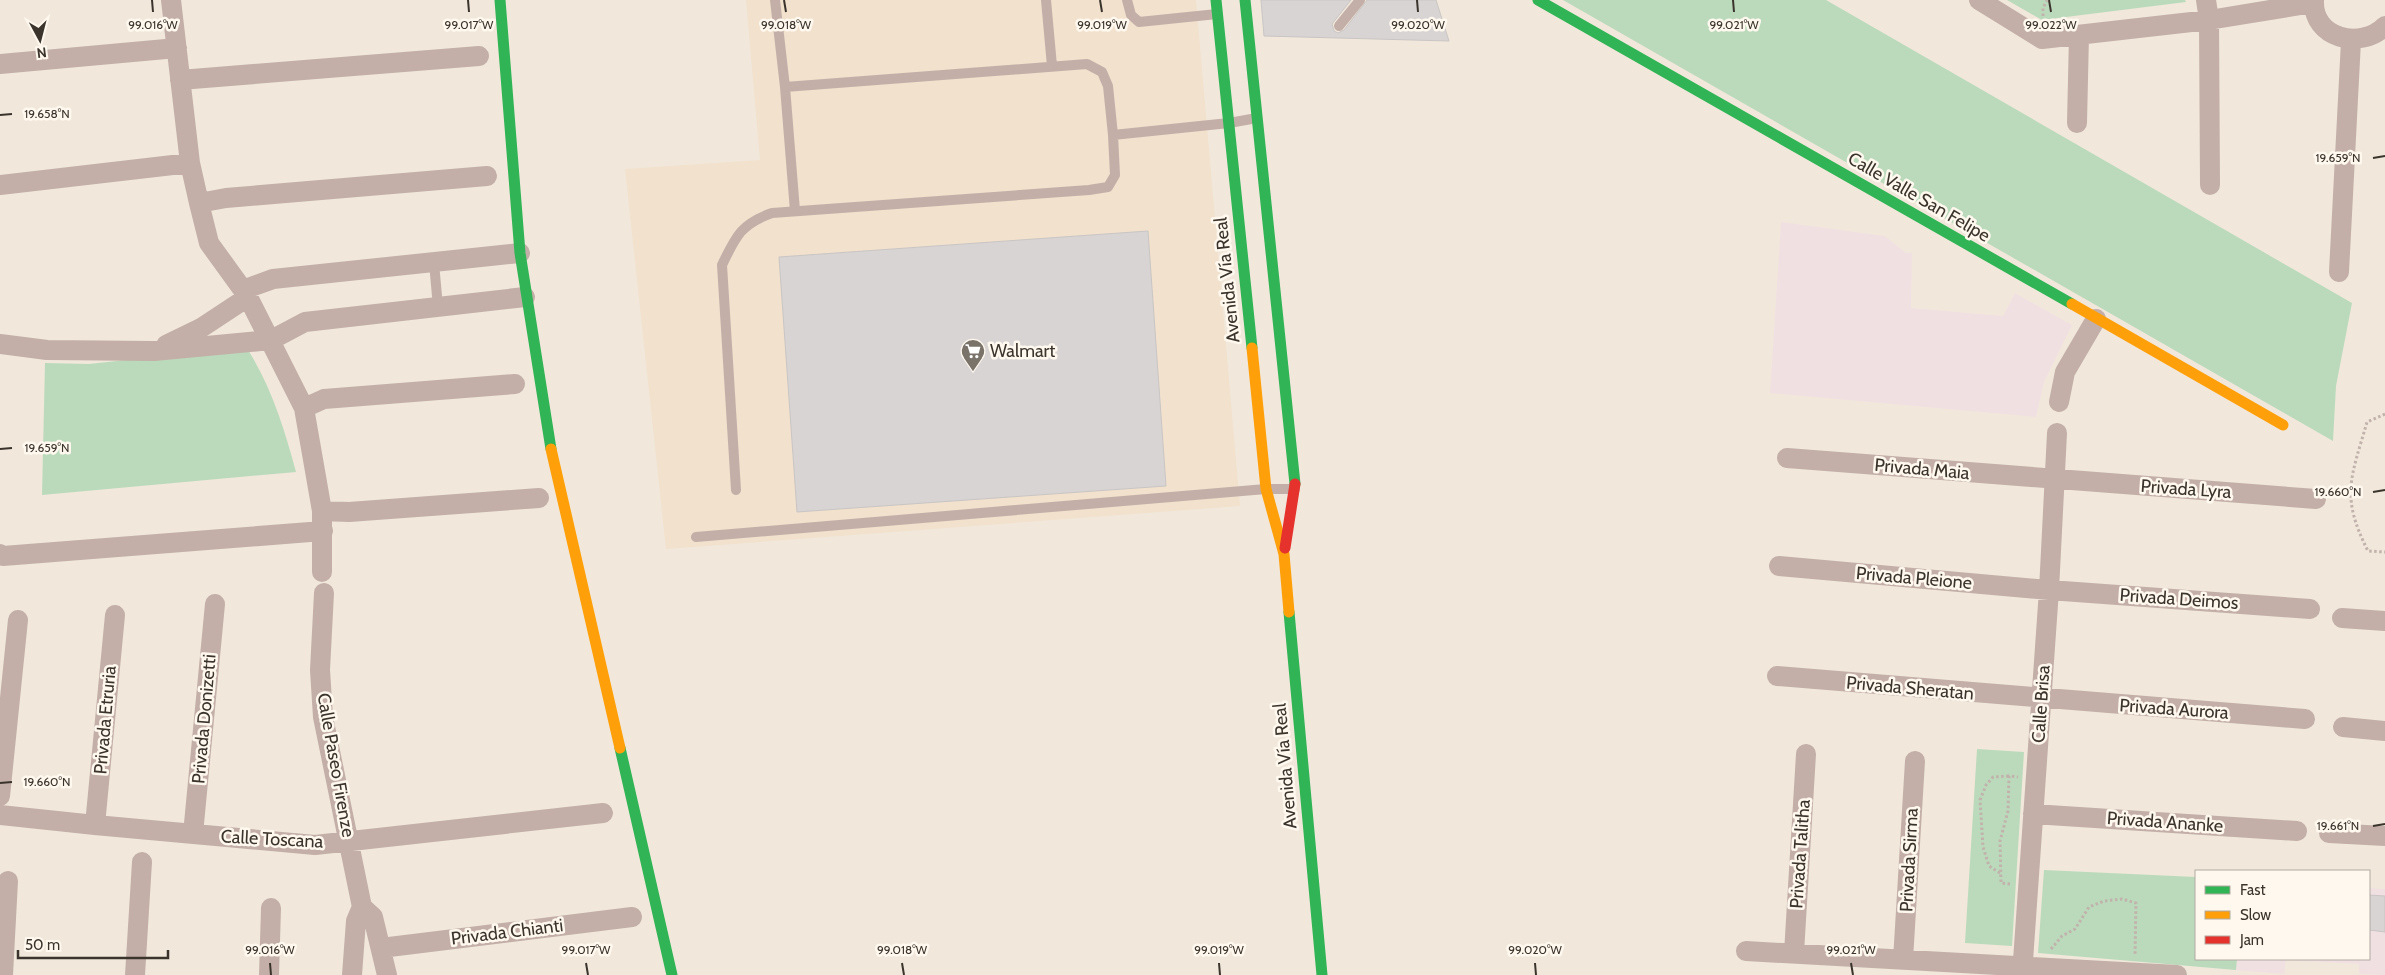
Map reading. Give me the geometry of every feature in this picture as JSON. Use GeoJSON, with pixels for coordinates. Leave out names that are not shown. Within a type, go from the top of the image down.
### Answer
{"type":"FeatureCollection","features":[{"type":"Feature","properties":{"kind":"street"},"geometry":{"type":"LineString","coordinates":[[171,0],[190,163],[209,243],[245,293],[271,340],[304,408],[323,521],[322,572]]}},
{"type":"Feature","properties":{"kind":"street"},"geometry":{"type":"LineString","coordinates":[[500,0],[520,253],[525,297],[546,426],[672,975]]}},
{"type":"Feature","properties":{"kind":"street","name":"Avenida Vía Real"},"geometry":{"type":"LineString","coordinates":[[1216,0],[1266,489],[1284,554],[1322,975]]}},
{"type":"Feature","properties":{"kind":"street","name":"Avenida Vía Real"},"geometry":{"type":"LineString","coordinates":[[1245,0],[1296,489],[1284,554]]}},
{"type":"Feature","properties":{"kind":"street","name":"Calle Valle San Felipe"},"geometry":{"type":"LineString","coordinates":[[1538,0],[2282,425]]}},
{"type":"Feature","properties":{"kind":"street"},"geometry":{"type":"LineString","coordinates":[[1979,0],[2042,39],[2209,20],[2314,2],[2319,21],[2333,34],[2351,41],[2375,35],[2385,26]]}},
{"type":"Feature","properties":{"kind":"street"},"geometry":{"type":"LineString","coordinates":[[2206,0],[2209,20],[2210,185]]}},
{"type":"Feature","properties":{"kind":"street"},"geometry":{"type":"LineString","coordinates":[[2077,124],[2079,35]]}},
{"type":"Feature","properties":{"kind":"street"},"geometry":{"type":"LineString","coordinates":[[2339,272],[2351,41]]}},
{"type":"Feature","properties":{"kind":"street"},"geometry":{"type":"LineString","coordinates":[[0,64],[177,48]]}},
{"type":"Feature","properties":{"kind":"street"},"geometry":{"type":"LineString","coordinates":[[180,80],[480,56]]}},
{"type":"Feature","properties":{"kind":"street"},"geometry":{"type":"LineString","coordinates":[[0,185],[190,163]]}},
{"type":"Feature","properties":{"kind":"street"},"geometry":{"type":"LineString","coordinates":[[199,204],[226,198],[487,176]]}},
{"type":"Feature","properties":{"kind":"street"},"geometry":{"type":"LineString","coordinates":[[154,351],[201,328],[245,293],[273,279],[520,253]]}},
{"type":"Feature","properties":{"kind":"street"},"geometry":{"type":"LineString","coordinates":[[0,344],[47,350],[154,351],[271,340],[305,322],[525,297]]}},
{"type":"Feature","properties":{"kind":"street"},"geometry":{"type":"LineString","coordinates":[[2059,402],[2065,372],[2096,319]]}},
{"type":"Feature","properties":{"kind":"street"},"geometry":{"type":"LineString","coordinates":[[304,408],[324,399],[515,384]]}},
{"type":"Feature","properties":{"kind":"street","name":"Calle Brisa"},"geometry":{"type":"LineString","coordinates":[[2026,970],[2028,885],[2050,590],[2057,433]]}},
{"type":"Feature","properties":{"kind":"street","name":"Privada Maia"},"geometry":{"type":"LineString","coordinates":[[1787,458],[2056,480]]}},
{"type":"Feature","properties":{"kind":"street","name":"Privada Lyra"},"geometry":{"type":"LineString","coordinates":[[2056,480],[2316,499]]}},
{"type":"Feature","properties":{"kind":"street"},"geometry":{"type":"LineString","coordinates":[[0,554],[3,556],[323,521],[349,512],[540,498]]}},
{"type":"Feature","properties":{"kind":"street","name":"Privada Pleione"},"geometry":{"type":"LineString","coordinates":[[1779,566],[2050,590]]}},
{"type":"Feature","properties":{"kind":"street","name":"Privada Deimos"},"geometry":{"type":"LineString","coordinates":[[2050,590],[2310,609]]}},
{"type":"Feature","properties":{"kind":"street","name":"Calle Paseo Firenze"},"geometry":{"type":"LineString","coordinates":[[324,593],[320,670],[323,717],[362,906],[356,921],[352,975]]}},
{"type":"Feature","properties":{"kind":"street","name":"Privada Donizetti"},"geometry":{"type":"LineString","coordinates":[[193,834],[215,604]]}},
{"type":"Feature","properties":{"kind":"street","name":"Privada Etruria"},"geometry":{"type":"LineString","coordinates":[[95,825],[115,615]]}},
{"type":"Feature","properties":{"kind":"street"},"geometry":{"type":"LineString","coordinates":[[2342,618],[2385,621]]}},
{"type":"Feature","properties":{"kind":"street"},"geometry":{"type":"LineString","coordinates":[[0,796],[18,620]]}},
{"type":"Feature","properties":{"kind":"street","name":"Privada Sheratan"},"geometry":{"type":"LineString","coordinates":[[1777,676],[2042,699]]}},
{"type":"Feature","properties":{"kind":"street","name":"Privada Aurora"},"geometry":{"type":"LineString","coordinates":[[2042,699],[2305,719]]}},
{"type":"Feature","properties":{"kind":"street"},"geometry":{"type":"LineString","coordinates":[[2343,727],[2385,731]]}},
{"type":"Feature","properties":{"kind":"street","name":"Privada Talitha"},"geometry":{"type":"LineString","coordinates":[[1794,953],[1806,754]]}},
{"type":"Feature","properties":{"kind":"street","name":"Privada Sirma"},"geometry":{"type":"LineString","coordinates":[[1903,960],[1915,761]]}},
{"type":"Feature","properties":{"kind":"street","name":"Calle Toscana"},"geometry":{"type":"LineString","coordinates":[[0,814],[95,825],[315,844],[602,813]]}},
{"type":"Feature","properties":{"kind":"street","name":"Privada Ananke"},"geometry":{"type":"LineString","coordinates":[[2033,814],[2297,830]]}},
{"type":"Feature","properties":{"kind":"street"},"geometry":{"type":"LineString","coordinates":[[2329,833],[2385,836]]}},
{"type":"Feature","properties":{"kind":"street"},"geometry":{"type":"LineString","coordinates":[[136,975],[142,862]]}},
{"type":"Feature","properties":{"kind":"street"},"geometry":{"type":"LineString","coordinates":[[3,975],[8,881]]}},
{"type":"Feature","properties":{"kind":"street","name":"Calle Paseo Firenze"},"geometry":{"type":"LineString","coordinates":[[362,906],[373,917],[387,975]]}},
{"type":"Feature","properties":{"kind":"street"},"geometry":{"type":"LineString","coordinates":[[268,975],[271,908]]}},
{"type":"Feature","properties":{"kind":"street","name":"Privada Chianti"},"geometry":{"type":"LineString","coordinates":[[381,948],[632,917]]}},
{"type":"Feature","properties":{"kind":"street"},"geometry":{"type":"LineString","coordinates":[[1746,951],[1903,960],[2026,970],[2177,975]]}},
{"type":"Feature","properties":{"kind":"lane"},"geometry":{"type":"LineString","coordinates":[[776,0],[796,211]]}},
{"type":"Feature","properties":{"kind":"lane"},"geometry":{"type":"LineString","coordinates":[[1046,0],[1052,66]]}},
{"type":"Feature","properties":{"kind":"lane"},"geometry":{"type":"LineString","coordinates":[[1128,0],[1131,15],[1139,22],[1217,14]]}},
{"type":"Feature","properties":{"kind":"lane"},"geometry":{"type":"LineString","coordinates":[[1339,26],[1360,0]]}},
{"type":"Feature","properties":{"kind":"lane"},"geometry":{"type":"LineString","coordinates":[[736,490],[722,265],[734,241],[751,220],[772,212],[1089,190],[1108,187],[1115,176],[1108,86],[1102,72],[1087,64],[785,87]]}},
{"type":"Feature","properties":{"kind":"lane"},"geometry":{"type":"LineString","coordinates":[[1112,135],[1229,123],[1258,118]]}},
{"type":"Feature","properties":{"kind":"lane"},"geometry":{"type":"LineString","coordinates":[[434,263],[438,307]]}},
{"type":"Feature","properties":{"kind":"lane"},"geometry":{"type":"LineString","coordinates":[[696,537],[1266,489],[1296,489]]}},
{"type":"Feature","properties":{"kind":"path"},"geometry":{"type":"LineString","coordinates":[[2385,414],[2367,422],[2350,481],[2351,509],[2355,525],[2368,551],[2385,552]]}},
{"type":"Feature","properties":{"kind":"path"},"geometry":{"type":"LineString","coordinates":[[2009,776],[2008,811],[2000,841],[2001,883],[2028,885]]}},
{"type":"Feature","properties":{"kind":"path"},"geometry":{"type":"LineString","coordinates":[[2000,873],[1988,866],[1984,858],[1980,800],[1986,785],[1993,777],[2036,778]]}},
{"type":"Feature","properties":{"kind":"path"},"geometry":{"type":"LineString","coordinates":[[2026,970],[2062,936],[2075,930],[2089,908],[2104,901],[2122,899],[2136,903],[2135,973]]}},
{"type":"Feature","properties":{"kind":"shaded area"},"geometry":{"type":"Polygon","coordinates":[[[746,0],[1196,0],[1240,506],[666,549],[625,169],[760,160],[746,0]]]}},
{"type":"Feature","properties":{"kind":"shaded area"},"geometry":{"type":"Polygon","coordinates":[[[1781,222],[1885,236],[1906,253],[1912,253],[1911,308],[2003,316],[2015,293],[2072,325],[2044,382],[2036,417],[1770,393],[1781,222]]]}},
{"type":"Feature","properties":{"kind":"shaded area"},"geometry":{"type":"Polygon","coordinates":[[[2370,888],[2385,889],[2385,975],[2359,974],[2359,964],[2286,960],[2370,960],[2370,888]]]}},
{"type":"Feature","properties":{"kind":"shaded area"},"geometry":{"type":"Polygon","coordinates":[[[2237,960],[2286,960],[2284,974],[2236,970],[2237,960]]]}},
{"type":"Feature","properties":{"kind":"green space"},"geometry":{"type":"Polygon","coordinates":[[[1563,0],[1826,0],[2352,303],[2336,386],[2333,441],[1563,0]]]}},
{"type":"Feature","properties":{"kind":"green space"},"geometry":{"type":"Polygon","coordinates":[[[2007,0],[2185,0],[2186,2],[2042,20],[2007,0]]]}},
{"type":"Feature","properties":{"kind":"green space"},"geometry":{"type":"Polygon","coordinates":[[[246,347],[255,361],[276,407],[296,472],[42,495],[45,363],[89,364],[246,347]]]}},
{"type":"Feature","properties":{"kind":"green space"},"geometry":{"type":"Polygon","coordinates":[[[1977,749],[2024,752],[2012,946],[1965,943],[1977,749]]]}},
{"type":"Feature","properties":{"kind":"green space"},"geometry":{"type":"Polygon","coordinates":[[[2044,870],[2195,877],[2195,960],[2237,960],[2236,970],[2038,953],[2044,870]]]}},
{"type":"Feature","properties":{"kind":"building"},"geometry":{"type":"Polygon","coordinates":[[[1261,0],[1351,0],[1332,24],[1334,31],[1338,33],[1344,30],[1367,0],[1436,0],[1449,41],[1264,36],[1261,0]]]}},
{"type":"Feature","properties":{"kind":"building","name":"Walmart"},"geometry":{"type":"Polygon","coordinates":[[[1148,231],[1166,486],[797,512],[779,257],[1148,231]]]}},
{"type":"Feature","properties":{"kind":"building"},"geometry":{"type":"Polygon","coordinates":[[[2370,895],[2385,896],[2385,932],[2370,930],[2370,895]]]}},
{"type":"Feature","properties":{"kind":"traffic: fast"},"geometry":{"type":"LineString","coordinates":[[500,0],[520,253],[551,449]]}},
{"type":"Feature","properties":{"kind":"traffic: fast"},"geometry":{"type":"LineString","coordinates":[[1216,0],[1252,348]]}},
{"type":"Feature","properties":{"kind":"traffic: fast"},"geometry":{"type":"LineString","coordinates":[[1245,0],[1295,484]]}},
{"type":"Feature","properties":{"kind":"traffic: fast"},"geometry":{"type":"LineString","coordinates":[[1538,0],[2072,304]]}},
{"type":"Feature","properties":{"kind":"traffic: fast"},"geometry":{"type":"LineString","coordinates":[[1289,612],[1322,975]]}},
{"type":"Feature","properties":{"kind":"traffic: fast"},"geometry":{"type":"LineString","coordinates":[[620,748],[672,975]]}},
{"type":"Feature","properties":{"kind":"traffic: slow"},"geometry":{"type":"LineString","coordinates":[[2072,304],[2283,425]]}},
{"type":"Feature","properties":{"kind":"traffic: slow"},"geometry":{"type":"LineString","coordinates":[[1252,348],[1266,489],[1284,554],[1289,612]]}},
{"type":"Feature","properties":{"kind":"traffic: slow"},"geometry":{"type":"LineString","coordinates":[[551,449],[620,748]]}},
{"type":"Feature","properties":{"kind":"traffic: jam"},"geometry":{"type":"LineString","coordinates":[[1285,548],[1295,484]]}},
{"type":"Feature","properties":{"kind":"place","name":"Walmart"},"geometry":{"type":"Point","coordinates":[973,372]}}]}
